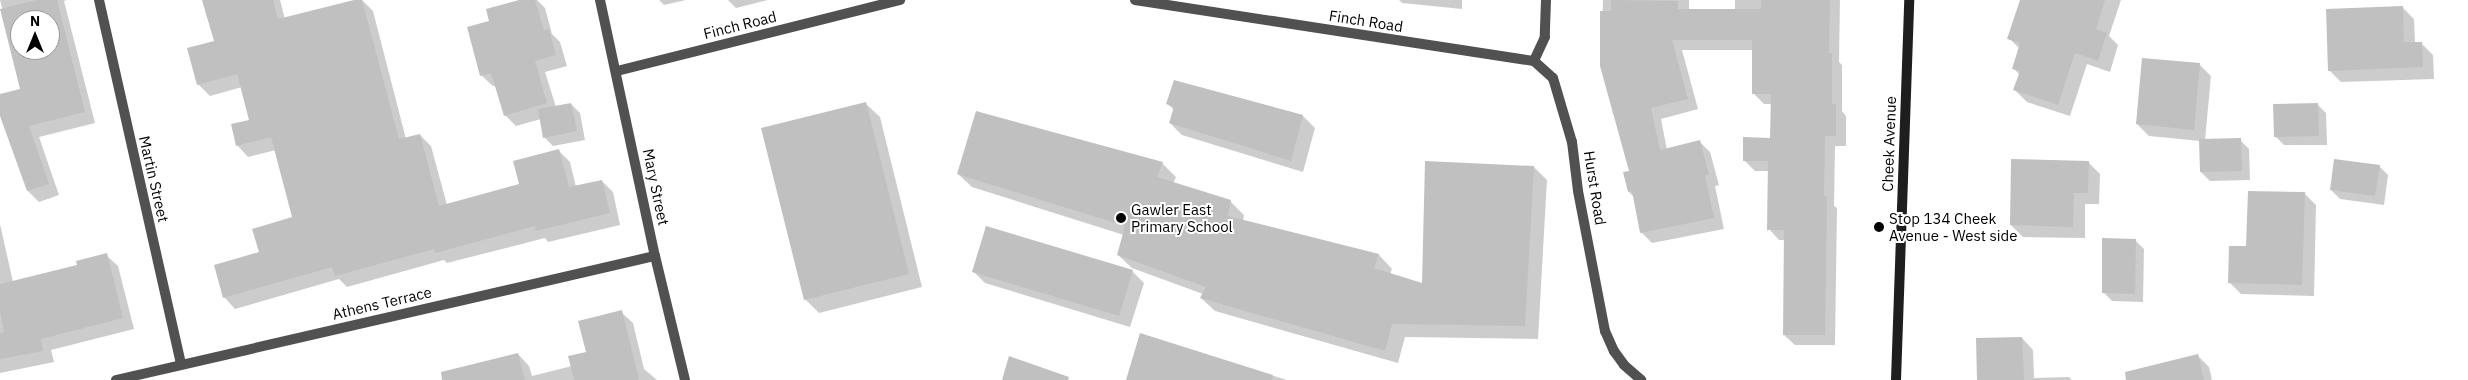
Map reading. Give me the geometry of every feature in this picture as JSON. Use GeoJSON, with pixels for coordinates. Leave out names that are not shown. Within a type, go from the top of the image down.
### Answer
{"type":"FeatureCollection","features":[{"type":"Feature","properties":{"kind":"street","name":"Martin Street"},"geometry":{"type":"LineString","coordinates":[[99,0],[181,364]]}},
{"type":"Feature","properties":{"kind":"street","name":"Mary Street"},"geometry":{"type":"LineString","coordinates":[[600,0],[617,71],[655,256],[685,380]]}},
{"type":"Feature","properties":{"kind":"street","name":"Finch Road"},"geometry":{"type":"LineString","coordinates":[[617,71],[900,0]]}},
{"type":"Feature","properties":{"kind":"street","name":"Finch Road"},"geometry":{"type":"LineString","coordinates":[[1135,0],[1534,61]]}},
{"type":"Feature","properties":{"kind":"street"},"geometry":{"type":"LineString","coordinates":[[1534,61],[1545,38],[1546,0]]}},
{"type":"Feature","properties":{"kind":"street","name":"Cheek Avenue"},"geometry":{"type":"LineString","coordinates":[[1896,380],[1909,0]]}},
{"type":"Feature","properties":{"kind":"street","name":"Hurst Road"},"geometry":{"type":"LineString","coordinates":[[1534,61],[1553,78],[1572,142],[1578,191],[1605,331],[1614,351],[1624,366],[1641,380]]}},
{"type":"Feature","properties":{"kind":"street","name":"Athens Terrace"},"geometry":{"type":"LineString","coordinates":[[116,380],[655,256]]}},
{"type":"Feature","properties":{"kind":"building"},"geometry":{"type":"Polygon","coordinates":[[[36,0],[57,0],[60,10],[10,10],[10,49],[0,9],[36,0]]]}},
{"type":"Feature","properties":{"kind":"building"},"geometry":{"type":"Polygon","coordinates":[[[202,0],[273,0],[278,19],[354,0],[362,0],[399,139],[420,134],[439,206],[519,184],[513,161],[559,149],[569,187],[602,180],[610,213],[536,231],[535,226],[435,253],[434,249],[335,276],[332,267],[223,298],[214,265],[259,252],[252,229],[292,217],[271,137],[236,146],[231,124],[249,120],[237,74],[197,85],[187,48],[214,41],[202,0]]]}},
{"type":"Feature","properties":{"kind":"building"},"geometry":{"type":"Polygon","coordinates":[[[519,0],[535,0],[544,31],[549,29],[556,55],[535,61],[547,103],[504,116],[491,73],[480,76],[467,27],[489,21],[486,9],[519,0]]]}},
{"type":"Feature","properties":{"kind":"building"},"geometry":{"type":"Polygon","coordinates":[[[1611,0],[1678,1],[1678,9],[1761,9],[1761,0],[1830,0],[1829,53],[1832,53],[1832,104],[1836,104],[1836,136],[1825,136],[1824,196],[1827,196],[1825,335],[1783,335],[1784,230],[1767,230],[1768,161],[1743,161],[1743,137],[1770,138],[1771,94],[1752,94],[1752,40],[1672,40],[1688,99],[1651,108],[1660,150],[1700,140],[1709,175],[1705,175],[1714,218],[1640,233],[1632,191],[1628,192],[1623,172],[1629,171],[1600,66],[1600,11],[1611,11],[1611,0]]]}},
{"type":"Feature","properties":{"kind":"building"},"geometry":{"type":"Polygon","coordinates":[[[2020,0],[2105,0],[2096,29],[2107,33],[2098,61],[2075,53],[2058,105],[2013,90],[2020,71],[2012,69],[2020,43],[2007,39],[2020,0]]]}},
{"type":"Feature","properties":{"kind":"building"},"geometry":{"type":"Polygon","coordinates":[[[2403,6],[2404,42],[2422,42],[2423,67],[2328,71],[2326,9],[2403,6]]]}},
{"type":"Feature","properties":{"kind":"building"},"geometry":{"type":"Polygon","coordinates":[[[60,12],[85,112],[29,126],[49,184],[27,191],[0,116],[0,94],[20,89],[13,60],[60,60],[60,12]]]}},
{"type":"Feature","properties":{"kind":"building"},"geometry":{"type":"Polygon","coordinates":[[[2142,58],[2200,63],[2194,130],[2136,124],[2142,58]]]}},
{"type":"Feature","properties":{"kind":"building"},"geometry":{"type":"Polygon","coordinates":[[[1174,80],[1303,115],[1291,161],[1169,123],[1174,107],[1166,104],[1174,80]]]}},
{"type":"Feature","properties":{"kind":"building"},"geometry":{"type":"Polygon","coordinates":[[[866,102],[909,274],[804,300],[761,128],[866,102]]]}},
{"type":"Feature","properties":{"kind":"building"},"geometry":{"type":"Polygon","coordinates":[[[571,103],[577,131],[543,138],[538,109],[571,103]]]}},
{"type":"Feature","properties":{"kind":"building"},"geometry":{"type":"Polygon","coordinates":[[[2318,103],[2319,136],[2274,137],[2273,104],[2318,103]]]}},
{"type":"Feature","properties":{"kind":"building"},"geometry":{"type":"Polygon","coordinates":[[[976,111],[1163,162],[1157,177],[1231,200],[1228,216],[1379,254],[1374,268],[1422,283],[1425,161],[1534,166],[1525,326],[1392,324],[1385,351],[1200,298],[1206,287],[1117,255],[1125,226],[957,174],[976,111]]]}},
{"type":"Feature","properties":{"kind":"building"},"geometry":{"type":"Polygon","coordinates":[[[2241,138],[2242,171],[2200,172],[2199,139],[2241,138]]]}},
{"type":"Feature","properties":{"kind":"building"},"geometry":{"type":"Polygon","coordinates":[[[2011,159],[2089,161],[2088,193],[2074,193],[2073,227],[2010,225],[2011,159]]]}},
{"type":"Feature","properties":{"kind":"building"},"geometry":{"type":"Polygon","coordinates":[[[2334,159],[2380,165],[2375,196],[2330,190],[2334,159]]]}},
{"type":"Feature","properties":{"kind":"building"},"geometry":{"type":"Polygon","coordinates":[[[2248,191],[2305,192],[2302,285],[2228,283],[2229,246],[2246,246],[2248,191]]]}},
{"type":"Feature","properties":{"kind":"building"},"geometry":{"type":"Polygon","coordinates":[[[986,226],[1133,270],[1119,316],[972,272],[986,226]]]}},
{"type":"Feature","properties":{"kind":"building"},"geometry":{"type":"Polygon","coordinates":[[[2102,238],[2136,239],[2135,294],[2102,293],[2102,238]]]}},
{"type":"Feature","properties":{"kind":"building"},"geometry":{"type":"Polygon","coordinates":[[[107,253],[123,318],[41,339],[43,351],[0,359],[0,333],[4,332],[0,311],[0,284],[77,265],[76,261],[107,253]]]}},
{"type":"Feature","properties":{"kind":"building"},"geometry":{"type":"Polygon","coordinates":[[[622,310],[639,380],[574,380],[568,356],[586,352],[578,321],[622,310]]]}},
{"type":"Feature","properties":{"kind":"building"},"geometry":{"type":"Polygon","coordinates":[[[1140,333],[1273,375],[1272,380],[1126,380],[1140,333]]]}},
{"type":"Feature","properties":{"kind":"building"},"geometry":{"type":"Polygon","coordinates":[[[2022,337],[2024,380],[1977,380],[1976,338],[2022,337]]]}},
{"type":"Feature","properties":{"kind":"building"},"geometry":{"type":"Polygon","coordinates":[[[518,353],[525,380],[442,380],[441,372],[518,353]]]}},
{"type":"Feature","properties":{"kind":"building"},"geometry":{"type":"Polygon","coordinates":[[[2198,354],[2204,380],[2126,380],[2125,372],[2198,354]]]}},
{"type":"Feature","properties":{"kind":"building"},"geometry":{"type":"Polygon","coordinates":[[[1009,356],[1069,377],[1068,380],[1002,380],[1009,356]]]}},
{"type":"Feature","properties":{"kind":"place","name":"Gawler East Primary School"},"geometry":{"type":"Point","coordinates":[1121,218]}},
{"type":"Feature","properties":{"kind":"place","name":"Stop 134 Cheek Avenue - West side"},"geometry":{"type":"Point","coordinates":[1879,227]}}]}
